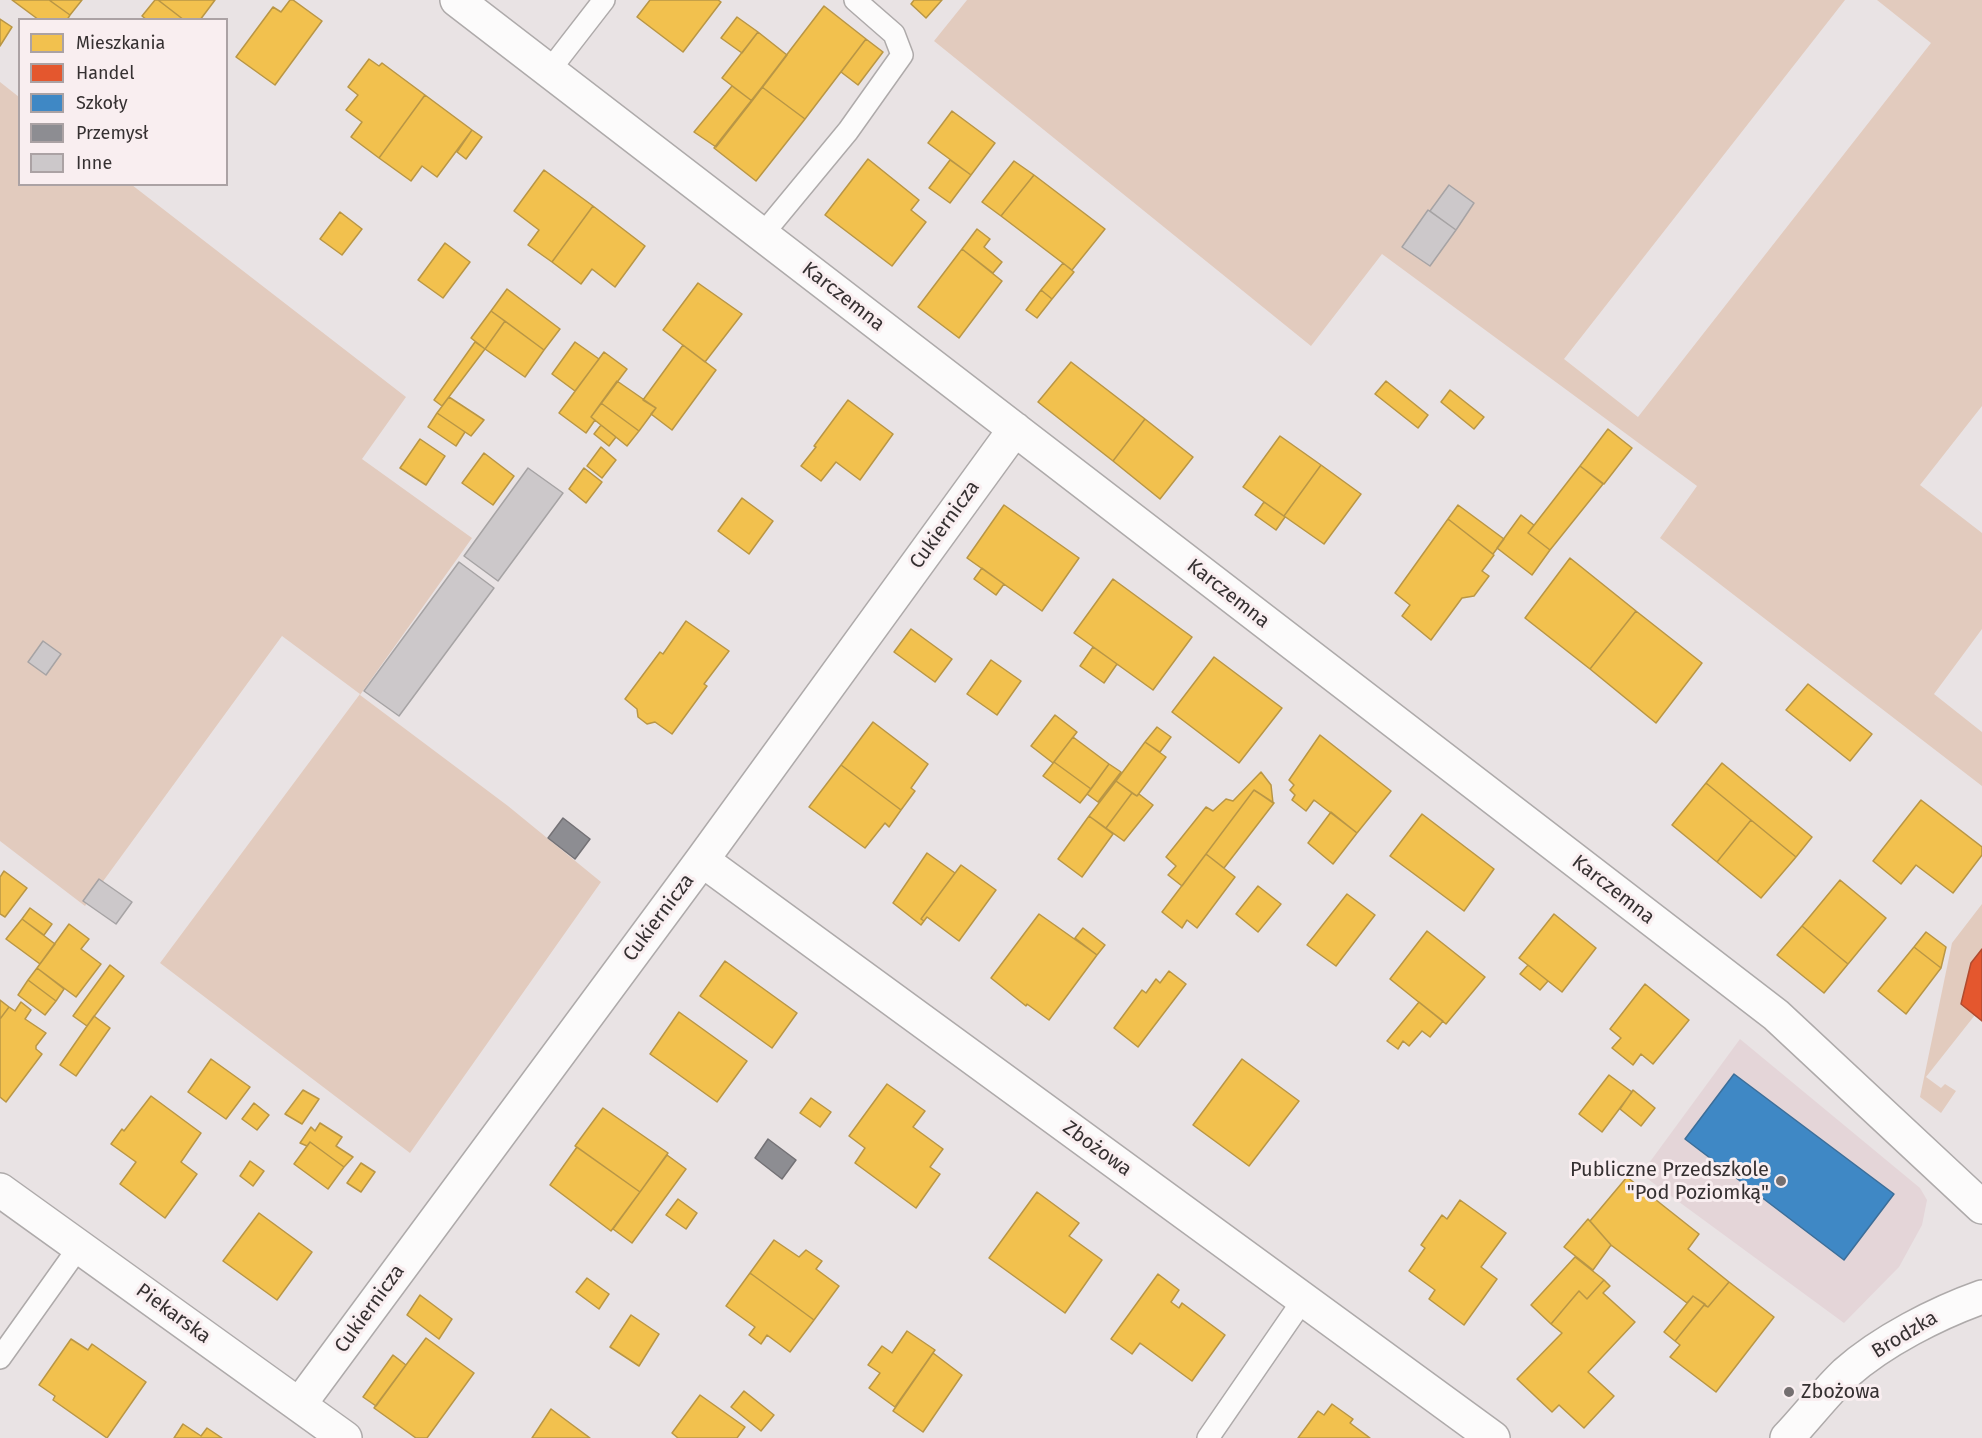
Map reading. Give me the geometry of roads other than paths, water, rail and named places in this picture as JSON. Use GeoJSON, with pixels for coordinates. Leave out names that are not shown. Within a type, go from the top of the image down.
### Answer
{"type":"FeatureCollection","features":[{"type":"Feature","properties":{"kind":"street","name":"Karczemna"},"geometry":{"type":"LineString","coordinates":[[457,0],[1776,1015],[1982,1208]]}},
{"type":"Feature","properties":{"kind":"street","name":"Cukiernicza"},"geometry":{"type":"LineString","coordinates":[[299,1405],[702,860],[1015,429]]}},
{"type":"Feature","properties":{"kind":"street","name":"Zbożowa"},"geometry":{"type":"LineString","coordinates":[[702,860],[1493,1438]]}},
{"type":"Feature","properties":{"kind":"street","name":"Piekarska"},"geometry":{"type":"LineString","coordinates":[[0,1190],[345,1438]]}},
{"type":"Feature","properties":{"kind":"street","name":"Brodzka"},"geometry":{"type":"LineString","coordinates":[[1787,1438],[1847,1373],[1892,1340],[1933,1317],[1982,1297]]}},
{"type":"Feature","properties":{"kind":"lane"},"geometry":{"type":"LineString","coordinates":[[549,71],[604,0]]}},
{"type":"Feature","properties":{"kind":"lane"},"geometry":{"type":"LineString","coordinates":[[762,235],[848,130],[902,55],[894,34],[855,0]]}},
{"type":"Feature","properties":{"kind":"lane"},"geometry":{"type":"LineString","coordinates":[[0,1358],[79,1247]]}},
{"type":"Feature","properties":{"kind":"lane"},"geometry":{"type":"LineString","coordinates":[[1208,1438],[1303,1300]]}},
{"type":"Feature","properties":{"kind":"place","name":"Publiczne Przedszkole \"Pod Poziomką\""},"geometry":{"type":"Point","coordinates":[1781,1181]}},
{"type":"Feature","properties":{"kind":"place","name":"Zbożowa"},"geometry":{"type":"Point","coordinates":[1789,1392]}}]}
